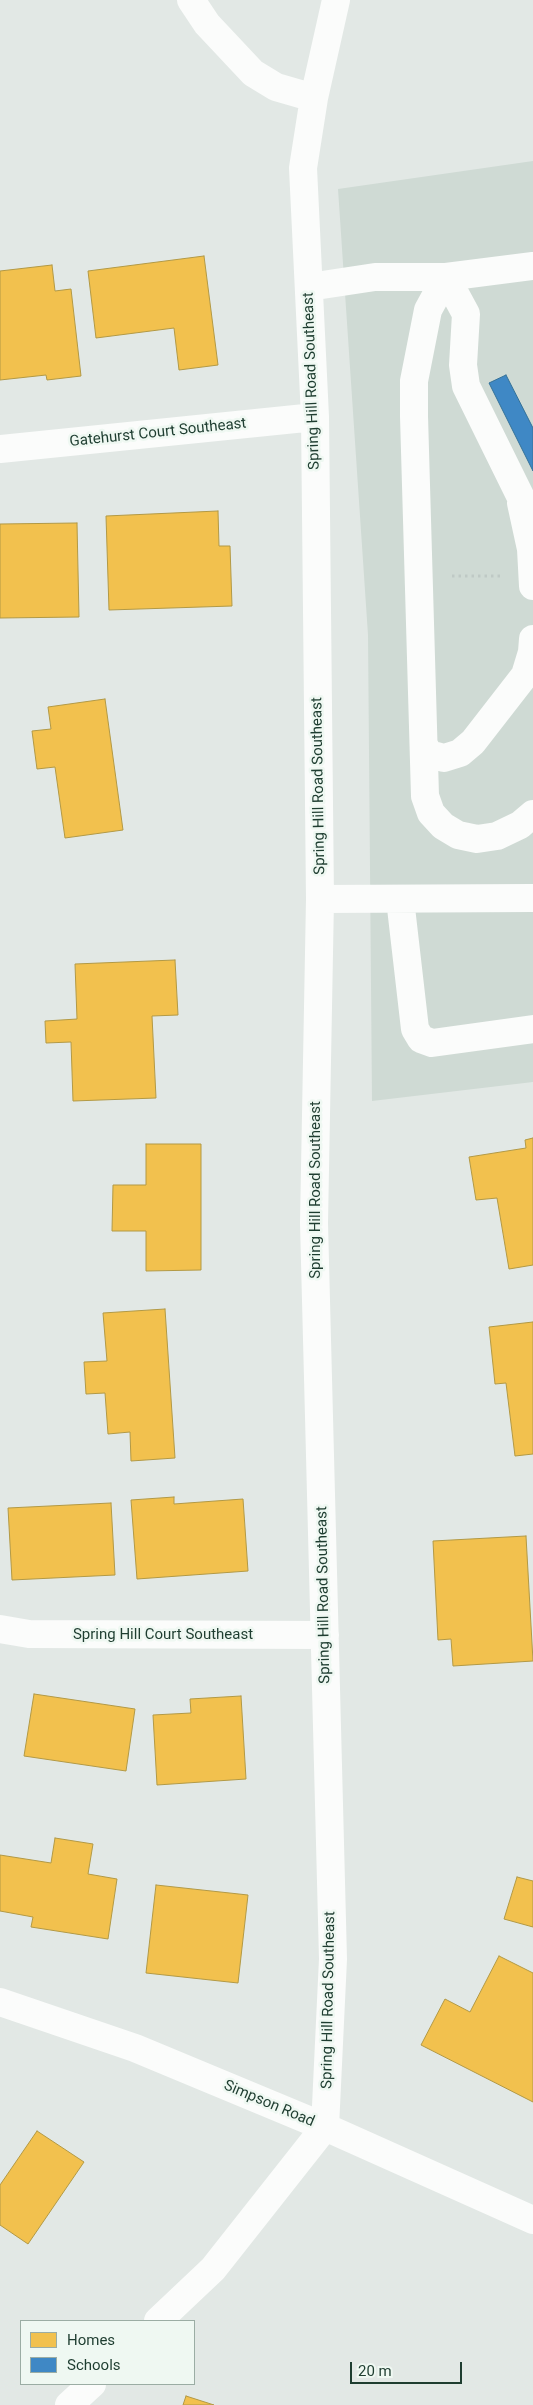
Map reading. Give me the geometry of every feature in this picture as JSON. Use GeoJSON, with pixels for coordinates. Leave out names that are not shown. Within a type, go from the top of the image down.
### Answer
{"type":"FeatureCollection","features":[{"type":"Feature","properties":{"kind":"street"},"geometry":{"type":"LineString","coordinates":[[190,0],[207,24],[253,73],[276,87],[314,98]]}},
{"type":"Feature","properties":{"kind":"street","name":"Spring Hill Road Southeast"},"geometry":{"type":"LineString","coordinates":[[326,2127],[333,1960],[314,1223],[320,899],[315,417],[303,168],[314,98],[336,0]]}},
{"type":"Feature","properties":{"kind":"street"},"geometry":{"type":"LineString","coordinates":[[308,287],[375,277],[446,277],[533,266]]}},
{"type":"Feature","properties":{"kind":"street"},"geometry":{"type":"LineString","coordinates":[[446,277],[466,314],[463,365],[466,386],[533,522]]}},
{"type":"Feature","properties":{"kind":"street"},"geometry":{"type":"LineString","coordinates":[[446,277],[428,310],[414,381],[425,796],[431,813],[443,826],[458,835],[477,838],[496,836],[520,825],[533,814]]}},
{"type":"Feature","properties":{"kind":"street","name":"Gatehurst Court Southeast"},"geometry":{"type":"LineString","coordinates":[[0,449],[315,417]]}},
{"type":"Feature","properties":{"kind":"street"},"geometry":{"type":"LineString","coordinates":[[519,493],[531,549],[532,574]]}},
{"type":"Feature","properties":{"kind":"street"},"geometry":{"type":"LineString","coordinates":[[424,745],[429,754],[444,758],[460,753],[473,742],[525,675],[532,652],[533,639]]}},
{"type":"Feature","properties":{"kind":"street"},"geometry":{"type":"LineString","coordinates":[[320,899],[533,898]]}},
{"type":"Feature","properties":{"kind":"street"},"geometry":{"type":"LineString","coordinates":[[400,899],[415,1029],[421,1039],[432,1043],[533,1029]]}},
{"type":"Feature","properties":{"kind":"street","name":"Spring Hill Court Southeast"},"geometry":{"type":"LineString","coordinates":[[0,1630],[29,1634],[325,1635]]}},
{"type":"Feature","properties":{"kind":"street","name":"Simpson Road"},"geometry":{"type":"LineString","coordinates":[[0,2002],[135,2048],[326,2127],[533,2220]]}},
{"type":"Feature","properties":{"kind":"street"},"geometry":{"type":"LineString","coordinates":[[159,2320],[212,2269],[326,2127]]}},
{"type":"Feature","properties":{"kind":"street"},"geometry":{"type":"LineString","coordinates":[[69,2405],[91,2385]]}},
{"type":"Feature","properties":{"kind":"path"},"geometry":{"type":"LineString","coordinates":[[419,577],[532,574]]}},
{"type":"Feature","properties":{"kind":"shaded area"},"geometry":{"type":"Polygon","coordinates":[[[533,161],[533,1082],[372,1101],[368,635],[338,189],[533,161]]]}},
{"type":"Feature","properties":{"kind":"building: Homes"},"geometry":{"type":"Polygon","coordinates":[[[204,256],[218,365],[179,370],[174,328],[96,338],[88,271],[204,256]]]}},
{"type":"Feature","properties":{"kind":"building: Homes"},"geometry":{"type":"Polygon","coordinates":[[[52,265],[55,291],[71,289],[81,376],[47,380],[46,375],[0,380],[0,271],[52,265]]]}},
{"type":"Feature","properties":{"kind":"building: Homes"},"geometry":{"type":"Polygon","coordinates":[[[218,511],[219,546],[230,546],[232,606],[109,610],[106,516],[218,511]]]}},
{"type":"Feature","properties":{"kind":"building: Homes"},"geometry":{"type":"Polygon","coordinates":[[[77,523],[79,617],[0,618],[0,524],[77,523]]]}},
{"type":"Feature","properties":{"kind":"building: Homes"},"geometry":{"type":"Polygon","coordinates":[[[105,699],[123,830],[65,838],[55,767],[37,769],[32,731],[51,729],[48,707],[105,699]]]}},
{"type":"Feature","properties":{"kind":"building: Homes"},"geometry":{"type":"Polygon","coordinates":[[[175,960],[178,1015],[152,1016],[156,1098],[73,1101],[71,1042],[46,1043],[45,1021],[77,1019],[75,964],[175,960]]]}},
{"type":"Feature","properties":{"kind":"building: Homes"},"geometry":{"type":"Polygon","coordinates":[[[533,1138],[533,1265],[509,1269],[497,1198],[476,1200],[469,1157],[526,1148],[525,1140],[533,1138]]]}},
{"type":"Feature","properties":{"kind":"building: Homes"},"geometry":{"type":"Polygon","coordinates":[[[146,1144],[201,1144],[201,1270],[146,1271],[146,1231],[112,1231],[113,1185],[146,1185],[146,1144]]]}},
{"type":"Feature","properties":{"kind":"building: Homes"},"geometry":{"type":"Polygon","coordinates":[[[165,1309],[175,1458],[131,1461],[130,1432],[108,1434],[105,1393],[86,1394],[84,1362],[107,1361],[103,1313],[165,1309]]]}},
{"type":"Feature","properties":{"kind":"building: Homes"},"geometry":{"type":"Polygon","coordinates":[[[533,1322],[533,1454],[515,1456],[506,1383],[495,1384],[489,1327],[533,1322]]]}},
{"type":"Feature","properties":{"kind":"building: Homes"},"geometry":{"type":"Polygon","coordinates":[[[174,1497],[174,1504],[243,1499],[248,1571],[137,1579],[131,1500],[174,1497]]]}},
{"type":"Feature","properties":{"kind":"building: Homes"},"geometry":{"type":"Polygon","coordinates":[[[111,1503],[115,1575],[12,1580],[8,1508],[111,1503]]]}},
{"type":"Feature","properties":{"kind":"building: Homes"},"geometry":{"type":"Polygon","coordinates":[[[526,1536],[533,1661],[453,1666],[451,1639],[438,1640],[433,1541],[526,1536]]]}},
{"type":"Feature","properties":{"kind":"building: Homes"},"geometry":{"type":"Polygon","coordinates":[[[34,1694],[135,1709],[126,1771],[24,1756],[34,1694]]]}},
{"type":"Feature","properties":{"kind":"building: Homes"},"geometry":{"type":"Polygon","coordinates":[[[241,1696],[246,1779],[157,1785],[153,1715],[191,1713],[190,1699],[241,1696]]]}},
{"type":"Feature","properties":{"kind":"building: Homes"},"geometry":{"type":"Polygon","coordinates":[[[55,1838],[93,1844],[88,1874],[117,1879],[108,1939],[31,1927],[33,1917],[0,1911],[0,1855],[51,1863],[55,1838]]]}},
{"type":"Feature","properties":{"kind":"building: Homes"},"geometry":{"type":"Polygon","coordinates":[[[517,1877],[533,1881],[533,1927],[504,1919],[517,1877]]]}},
{"type":"Feature","properties":{"kind":"building: Homes"},"geometry":{"type":"Polygon","coordinates":[[[156,1885],[248,1895],[238,1983],[146,1973],[156,1885]]]}},
{"type":"Feature","properties":{"kind":"building: Homes"},"geometry":{"type":"Polygon","coordinates":[[[499,1956],[533,1973],[533,2102],[421,2045],[445,1999],[470,2012],[499,1956]]]}},
{"type":"Feature","properties":{"kind":"building: Homes"},"geometry":{"type":"Polygon","coordinates":[[[37,2131],[84,2162],[28,2244],[0,2225],[0,2185],[37,2131]]]}},
{"type":"Feature","properties":{"kind":"building: Homes"},"geometry":{"type":"Polygon","coordinates":[[[186,2396],[214,2405],[183,2405],[186,2396]]]}},
{"type":"Feature","properties":{"kind":"building: Schools"},"geometry":{"type":"Polygon","coordinates":[[[506,375],[533,428],[533,471],[489,383],[506,375]]]}}]}
